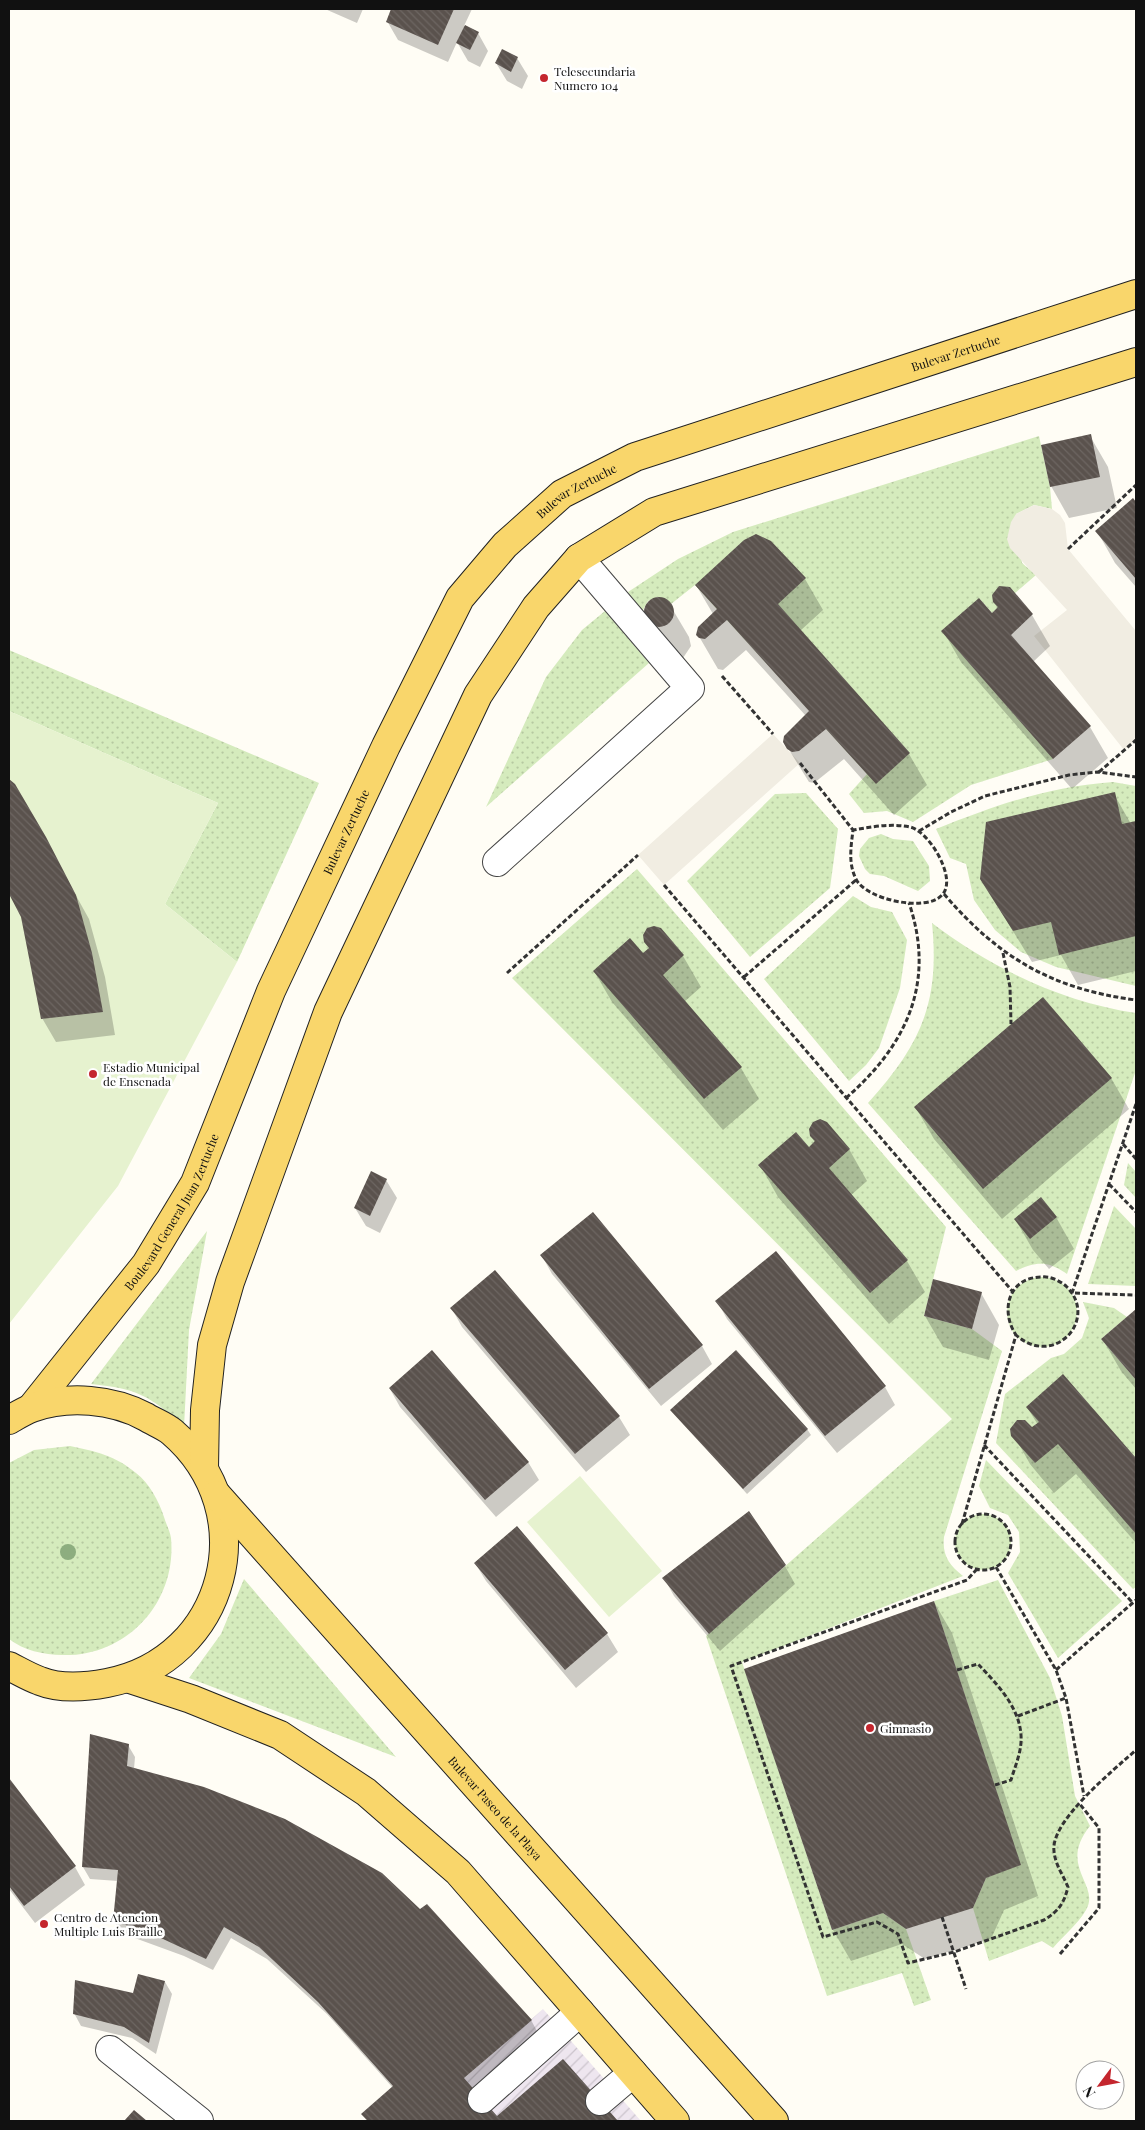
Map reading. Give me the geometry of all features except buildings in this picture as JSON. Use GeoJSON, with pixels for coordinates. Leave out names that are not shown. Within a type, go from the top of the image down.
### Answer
{"type":"FeatureCollection","features":[{"type":"Feature","properties":{"kind":"main road","name":"Bulevar Zertuche"},"geometry":{"type":"LineString","coordinates":[[271,992],[386,746],[460,598],[505,545],[562,494],[635,457],[1136,294]]}},
{"type":"Feature","properties":{"kind":"main road"},"geometry":{"type":"LineString","coordinates":[[204,1468],[205,1410],[215,1336],[230,1282],[328,1012],[478,695],[536,607],[579,558],[654,512],[1136,362]]}},
{"type":"Feature","properties":{"kind":"main road","name":"Boulevard General Juan Zertuche"},"geometry":{"type":"LineString","coordinates":[[32,1408],[146,1264],[195,1183],[271,992]]}},
{"type":"Feature","properties":{"kind":"main road"},"geometry":{"type":"LineString","coordinates":[[9,1420],[32,1408],[81,1399],[129,1407],[172,1431],[204,1468],[216,1495],[225,1540],[219,1584],[200,1625],[169,1658],[130,1679],[85,1688],[41,1682],[9,1685]]}},
{"type":"Feature","properties":{"kind":"main road","name":"Bulevar Paseo de la Playa"},"geometry":{"type":"LineString","coordinates":[[216,1495],[774,2121]]}},
{"type":"Feature","properties":{"kind":"main road"},"geometry":{"type":"LineString","coordinates":[[9,1666],[41,1682]]}},
{"type":"Feature","properties":{"kind":"main road"},"geometry":{"type":"LineString","coordinates":[[130,1679],[191,1699],[280,1735],[366,1792],[458,1872],[675,2121]]}},
{"type":"Feature","properties":{"kind":"street"},"geometry":{"type":"LineString","coordinates":[[497,862],[690,688],[579,558]]}},
{"type":"Feature","properties":{"kind":"street"},"geometry":{"type":"LineString","coordinates":[[482,2099],[580,2012]]}},
{"type":"Feature","properties":{"kind":"street"},"geometry":{"type":"LineString","coordinates":[[110,2050],[199,2121]]}},
{"type":"Feature","properties":{"kind":"street"},"geometry":{"type":"LineString","coordinates":[[600,2101],[633,2073]]}},
{"type":"Feature","properties":{"kind":"path"},"geometry":{"type":"LineString","coordinates":[[1068,549],[1136,485]]}},
{"type":"Feature","properties":{"kind":"path"},"geometry":{"type":"LineString","coordinates":[[715,669],[773,734]]}},
{"type":"Feature","properties":{"kind":"path"},"geometry":{"type":"LineString","coordinates":[[1098,772],[1136,740]]}},
{"type":"Feature","properties":{"kind":"path"},"geometry":{"type":"LineString","coordinates":[[800,763],[853,830],[850,854],[856,880],[873,892],[895,902],[921,904],[937,900],[944,894],[948,884],[944,866],[925,835],[911,827],[881,826],[853,830]]}},
{"type":"Feature","properties":{"kind":"path"},"geometry":{"type":"LineString","coordinates":[[918,831],[951,812],[986,796],[1069,775],[1098,772],[1136,777]]}},
{"type":"Feature","properties":{"kind":"path"},"geometry":{"type":"LineString","coordinates":[[508,973],[638,855]]}},
{"type":"Feature","properties":{"kind":"path"},"geometry":{"type":"LineString","coordinates":[[744,978],[856,880]]}},
{"type":"Feature","properties":{"kind":"path"},"geometry":{"type":"LineString","coordinates":[[664,886],[1013,1292]]}},
{"type":"Feature","properties":{"kind":"path"},"geometry":{"type":"LineString","coordinates":[[944,894],[961,915],[1003,952],[1027,967],[1061,983],[1136,1000]]}},
{"type":"Feature","properties":{"kind":"path"},"geometry":{"type":"LineString","coordinates":[[846,1098],[868,1079],[888,1055],[904,1029],[916,997],[919,971],[918,946],[916,923],[909,903]]}},
{"type":"Feature","properties":{"kind":"path"},"geometry":{"type":"LineString","coordinates":[[1003,952],[1010,987],[1011,1024]]}},
{"type":"Feature","properties":{"kind":"path"},"geometry":{"type":"LineString","coordinates":[[1072,1293],[1136,1104]]}},
{"type":"Feature","properties":{"kind":"path"},"geometry":{"type":"LineString","coordinates":[[1123,1144],[1136,1160]]}},
{"type":"Feature","properties":{"kind":"path"},"geometry":{"type":"LineString","coordinates":[[1109,1184],[1136,1212]]}},
{"type":"Feature","properties":{"kind":"path"},"geometry":{"type":"LineString","coordinates":[[1043,1276],[1054,1279],[1072,1293],[1078,1313],[1076,1324],[1063,1341],[1044,1348],[1033,1346],[1016,1335],[1009,1325],[1006,1314],[1008,1302],[1013,1292],[1021,1283],[1031,1278],[1043,1276]]}},
{"type":"Feature","properties":{"kind":"path"},"geometry":{"type":"LineString","coordinates":[[1072,1293],[1136,1295]]}},
{"type":"Feature","properties":{"kind":"path"},"geometry":{"type":"LineString","coordinates":[[962,1524],[1016,1335]]}},
{"type":"Feature","properties":{"kind":"path"},"geometry":{"type":"LineString","coordinates":[[984,1445],[1134,1601],[1056,1670]]}},
{"type":"Feature","properties":{"kind":"path"},"geometry":{"type":"LineString","coordinates":[[977,1569],[961,1559],[956,1550],[957,1531],[969,1518],[987,1514],[1003,1523],[1008,1530],[1010,1547],[1008,1555],[996,1566],[977,1569],[967,1580],[731,1666],[823,1937],[877,1922],[898,1934],[908,1963],[954,1952],[1044,1920],[1055,1913],[1064,1902],[1068,1887],[1056,1863],[1053,1850],[1056,1834],[1084,1796],[1136,1750]]}},
{"type":"Feature","properties":{"kind":"path"},"geometry":{"type":"LineString","coordinates":[[996,1566],[1056,1670],[1066,1698],[1084,1796]]}},
{"type":"Feature","properties":{"kind":"path"},"geometry":{"type":"LineString","coordinates":[[957,1670],[978,1664],[1000,1687],[1018,1716],[1020,1749],[1011,1780],[995,1785]]}},
{"type":"Feature","properties":{"kind":"path"},"geometry":{"type":"LineString","coordinates":[[1018,1716],[1066,1698]]}},
{"type":"Feature","properties":{"kind":"path"},"geometry":{"type":"LineString","coordinates":[[1060,1954],[1099,1908],[1099,1828],[1079,1803]]}},
{"type":"Feature","properties":{"kind":"path"},"geometry":{"type":"LineString","coordinates":[[942,1917],[966,1989]]}},
{"type":"Feature","properties":{"kind":"shaded area"},"geometry":{"type":"Polygon","coordinates":[[[1034,505],[1052,509],[1060,515],[1065,523],[1068,549],[1136,631],[1136,740],[1124,750],[1034,636],[1067,610],[1010,548],[1007,539],[1011,522],[1016,514],[1034,505]]]}},
{"type":"Feature","properties":{"kind":"shaded area"},"geometry":{"type":"Polygon","coordinates":[[[773,734],[800,763],[664,885],[638,855],[773,734]]]}},
{"type":"Feature","properties":{"kind":"shaded area"},"geometry":{"type":"Polygon","coordinates":[[[543,2009],[641,2121],[424,2121],[420,2117],[543,2009]]]}},
{"type":"Feature","properties":{"kind":"green space"},"geometry":{"type":"Polygon","coordinates":[[[1039,436],[1050,487],[1052,509],[1034,505],[1016,514],[1022,563],[1036,575],[992,613],[979,598],[1053,759],[971,785],[913,822],[887,811],[864,813],[849,794],[867,774],[695,585],[671,604],[657,597],[648,601],[643,610],[638,610],[628,592],[678,559],[733,532],[1039,436]]]}},
{"type":"Feature","properties":{"kind":"green space"},"geometry":{"type":"Polygon","coordinates":[[[605,611],[649,663],[486,807],[546,677],[582,630],[605,611]]]}},
{"type":"Feature","properties":{"kind":"green space"},"geometry":{"type":"Polygon","coordinates":[[[9,650],[319,783],[237,962],[165,904],[218,803],[9,711],[9,650]]]}},
{"type":"Feature","properties":{"kind":"green space","name":"Estadio Municipal de Ensenada"},"geometry":{"type":"Polygon","coordinates":[[[9,711],[218,803],[165,904],[237,962],[118,1186],[9,1324],[9,711]]]}},
{"type":"Feature","properties":{"kind":"green space"},"geometry":{"type":"Polygon","coordinates":[[[1113,782],[1136,786],[1136,986],[1056,967],[1021,952],[995,930],[974,900],[966,864],[950,858],[936,829],[1022,798],[1066,788],[1113,782]]]}},
{"type":"Feature","properties":{"kind":"green space"},"geometry":{"type":"Polygon","coordinates":[[[806,793],[838,829],[830,888],[750,957],[687,881],[775,794],[806,793]]]}},
{"type":"Feature","properties":{"kind":"green space"},"geometry":{"type":"Polygon","coordinates":[[[881,834],[893,839],[913,841],[929,866],[930,881],[918,891],[884,876],[870,874],[865,869],[859,856],[860,849],[869,838],[881,834]]]}},
{"type":"Feature","properties":{"kind":"green space"},"geometry":{"type":"Polygon","coordinates":[[[637,869],[946,1227],[924,1316],[972,1329],[1002,1351],[944,1537],[945,1554],[954,1568],[963,1576],[742,1662],[832,1930],[883,1913],[906,1929],[931,2000],[914,2006],[902,1973],[827,1996],[706,1636],[952,1419],[512,978],[637,869]]]}},
{"type":"Feature","properties":{"kind":"green space"},"geometry":{"type":"Polygon","coordinates":[[[853,896],[871,907],[892,912],[907,940],[900,988],[879,1048],[866,1065],[849,1081],[764,979],[853,896]]]}},
{"type":"Feature","properties":{"kind":"green space"},"geometry":{"type":"Polygon","coordinates":[[[932,923],[978,954],[1028,981],[1081,1001],[1136,1013],[1136,1070],[1067,1274],[1054,1267],[1042,1264],[1030,1265],[1016,1271],[868,1103],[901,1061],[914,1041],[923,1021],[933,977],[932,923]]]}},
{"type":"Feature","properties":{"kind":"green space"},"geometry":{"type":"Polygon","coordinates":[[[1128,1163],[1136,1172],[1136,1198],[1124,1185],[1128,1163]]]}},
{"type":"Feature","properties":{"kind":"green space"},"geometry":{"type":"Polygon","coordinates":[[[1114,1206],[1136,1229],[1136,1286],[1088,1284],[1114,1206]]]}},
{"type":"Feature","properties":{"kind":"green space"},"geometry":{"type":"Polygon","coordinates":[[[207,1231],[189,1330],[184,1427],[161,1407],[142,1395],[120,1388],[91,1384],[207,1231]]]}},
{"type":"Feature","properties":{"kind":"green space"},"geometry":{"type":"Polygon","coordinates":[[[1035,1277],[1049,1277],[1062,1283],[1071,1292],[1077,1305],[1075,1325],[1067,1337],[1049,1347],[1035,1347],[1022,1341],[1013,1332],[1007,1319],[1007,1305],[1013,1292],[1022,1283],[1035,1277]]]}},
{"type":"Feature","properties":{"kind":"green space"},"geometry":{"type":"Polygon","coordinates":[[[1083,1302],[1114,1308],[1127,1317],[1101,1339],[1136,1380],[1136,1587],[1133,1589],[996,1443],[1005,1394],[1051,1358],[1064,1354],[1082,1338],[1089,1318],[1083,1302]]]}},
{"type":"Feature","properties":{"kind":"green space"},"geometry":{"type":"Polygon","coordinates":[[[70,1446],[113,1458],[141,1477],[153,1493],[170,1533],[171,1562],[166,1584],[156,1604],[143,1622],[126,1636],[107,1647],[85,1653],[55,1655],[27,1649],[9,1639],[9,1463],[34,1450],[70,1446]]]}},
{"type":"Feature","properties":{"kind":"green space"},"geometry":{"type":"Polygon","coordinates":[[[986,1460],[1122,1601],[1058,1658],[1008,1573],[1020,1552],[1019,1532],[1008,1515],[990,1508],[979,1486],[986,1460]]]}},
{"type":"Feature","properties":{"kind":"green space"},"geometry":{"type":"Polygon","coordinates":[[[580,1476],[662,1571],[609,1617],[527,1522],[580,1476]]]}},
{"type":"Feature","properties":{"kind":"green space"},"geometry":{"type":"Polygon","coordinates":[[[983,1514],[998,1519],[1006,1527],[1011,1542],[1006,1557],[998,1565],[983,1570],[968,1565],[960,1557],[955,1542],[960,1527],[968,1519],[983,1514]]]}},
{"type":"Feature","properties":{"kind":"green space"},"geometry":{"type":"Polygon","coordinates":[[[244,1579],[396,1757],[189,1678],[221,1634],[244,1579]]]}},
{"type":"Feature","properties":{"kind":"green space"},"geometry":{"type":"Polygon","coordinates":[[[998,1580],[1050,1678],[1062,1716],[1075,1796],[1090,1826],[1081,1840],[1078,1853],[1078,1864],[1088,1892],[1089,1901],[1083,1915],[1053,1948],[1042,1941],[989,1961],[973,1908],[986,1878],[1020,1864],[934,1601],[998,1580]]]}},
{"type":"Feature","properties":{"kind":"place","name":"Telesecundaria Numero 104"},"geometry":{"type":"Point","coordinates":[544,78]}},
{"type":"Feature","properties":{"kind":"place","name":"Estadio Municipal de Ensenada"},"geometry":{"type":"Point","coordinates":[93,1074]}},
{"type":"Feature","properties":{"kind":"place","name":"Gimnasio"},"geometry":{"type":"Point","coordinates":[870,1728]}},
{"type":"Feature","properties":{"kind":"place","name":"Centro de Atencion Multiple Luis Braille"},"geometry":{"type":"Point","coordinates":[44,1924]}}]}
